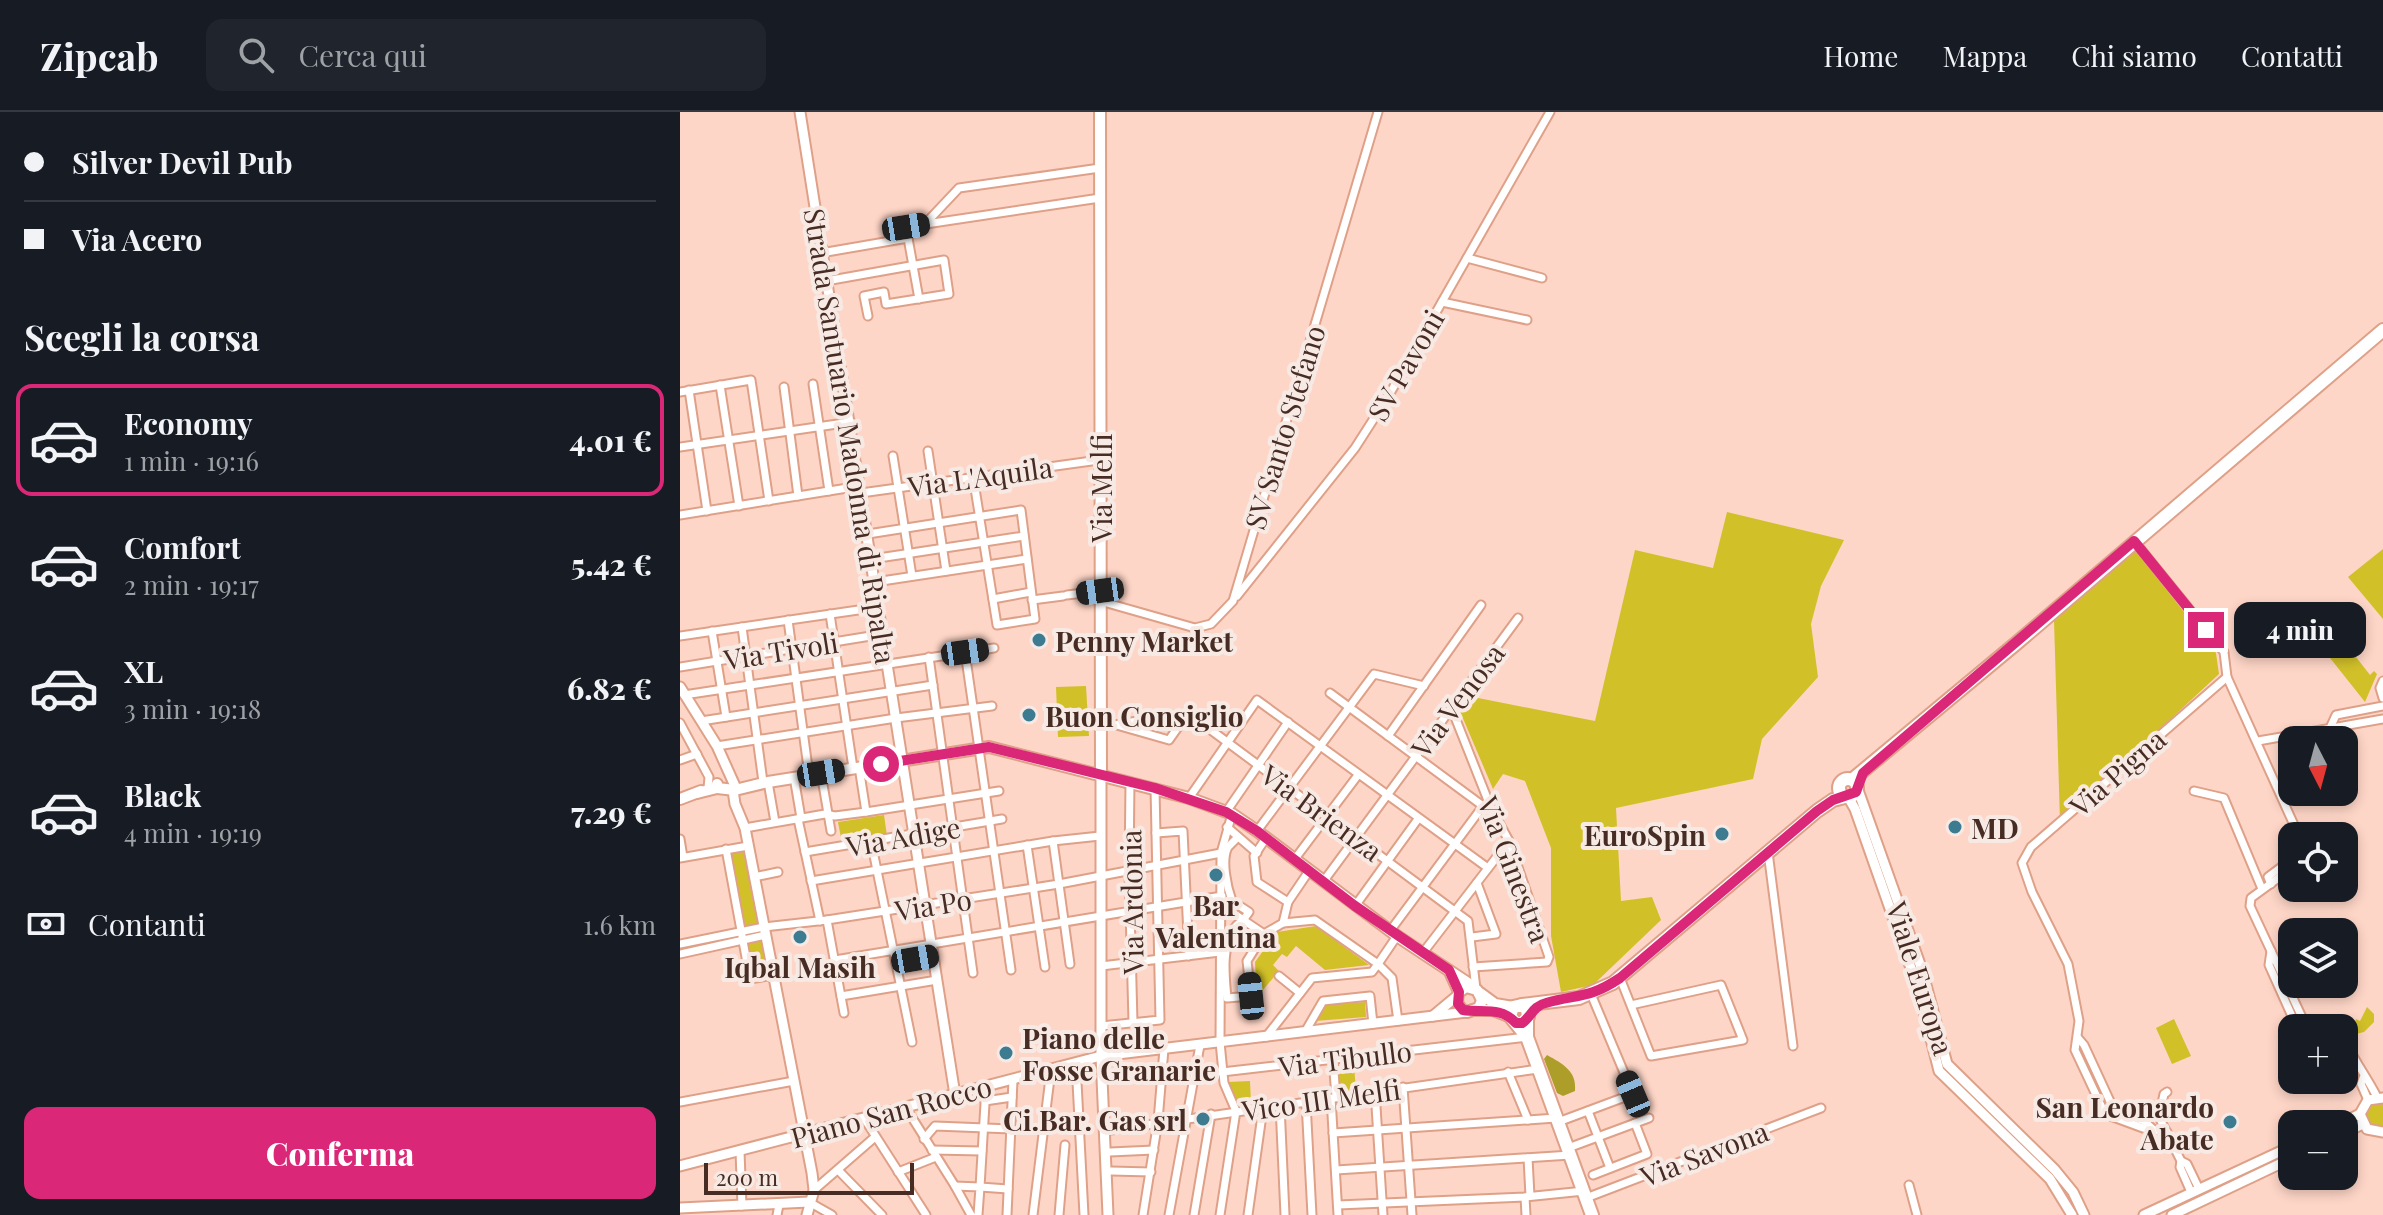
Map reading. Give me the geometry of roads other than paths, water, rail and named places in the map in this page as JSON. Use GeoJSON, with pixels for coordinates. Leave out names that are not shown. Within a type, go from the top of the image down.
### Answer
{"type":"FeatureCollection","features":[{"type":"Feature","properties":{"kind":"main road","name":"Via Melfi"},"geometry":{"type":"LineString","coordinates":[[1100,112],[1101,775]]}},
{"type":"Feature","properties":{"kind":"main road"},"geometry":{"type":"LineString","coordinates":[[1449,970],[1458,994],[1458,1004],[1472,1011],[1493,1010],[1519,1015],[1545,1003],[1591,994],[1620,978],[1768,852],[1849,789],[2383,330]]}},
{"type":"Feature","properties":{"kind":"main road"},"geometry":{"type":"LineString","coordinates":[[680,799],[713,786],[735,788],[977,748],[1001,749],[1155,788],[1229,813],[1422,954],[1495,1004],[1519,1015],[1592,1215]]}},
{"type":"Feature","properties":{"kind":"main road"},"geometry":{"type":"LineString","coordinates":[[1458,994],[1466,987],[1477,990],[1482,1000],[1472,1011]]}},
{"type":"Feature","properties":{"kind":"street","name":"Strada Santuario Madonna di Ripalta"},"geometry":{"type":"LineString","coordinates":[[800,112],[955,1095]]}},
{"type":"Feature","properties":{"kind":"street","name":"SV Santo Stefano"},"geometry":{"type":"LineString","coordinates":[[1233,601],[1378,112]]}},
{"type":"Feature","properties":{"kind":"street","name":"SV Pavoni"},"geometry":{"type":"LineString","coordinates":[[1233,601],[1355,448],[1550,112]]}},
{"type":"Feature","properties":{"kind":"street"},"geometry":{"type":"LineString","coordinates":[[925,224],[959,188],[1100,168]]}},
{"type":"Feature","properties":{"kind":"street"},"geometry":{"type":"LineString","coordinates":[[919,299],[906,227],[1100,198]]}},
{"type":"Feature","properties":{"kind":"street"},"geometry":{"type":"LineString","coordinates":[[821,253],[908,238]]}},
{"type":"Feature","properties":{"kind":"street"},"geometry":{"type":"LineString","coordinates":[[1467,258],[1542,278]]}},
{"type":"Feature","properties":{"kind":"street"},"geometry":{"type":"LineString","coordinates":[[826,281],[944,260],[949,294],[886,304],[884,292],[864,296],[868,316]]}},
{"type":"Feature","properties":{"kind":"street"},"geometry":{"type":"LineString","coordinates":[[1442,302],[1527,320]]}},
{"type":"Feature","properties":{"kind":"street"},"geometry":{"type":"LineString","coordinates":[[680,392],[751,380],[769,501]]}},
{"type":"Feature","properties":{"kind":"street"},"geometry":{"type":"LineString","coordinates":[[813,384],[829,491]]}},
{"type":"Feature","properties":{"kind":"street"},"geometry":{"type":"LineString","coordinates":[[720,385],[739,506]]}},
{"type":"Feature","properties":{"kind":"street"},"geometry":{"type":"LineString","coordinates":[[784,387],[798,496]]}},
{"type":"Feature","properties":{"kind":"street"},"geometry":{"type":"LineString","coordinates":[[689,390],[707,511]]}},
{"type":"Feature","properties":{"kind":"street"},"geometry":{"type":"LineString","coordinates":[[680,447],[851,422]]}},
{"type":"Feature","properties":{"kind":"street"},"geometry":{"type":"LineString","coordinates":[[928,451],[946,571]]}},
{"type":"Feature","properties":{"kind":"street"},"geometry":{"type":"LineString","coordinates":[[893,456],[912,576]]}},
{"type":"Feature","properties":{"kind":"street","name":"Via L'Aquila"},"geometry":{"type":"LineString","coordinates":[[680,515],[829,491],[899,488],[1099,460]]}},
{"type":"Feature","properties":{"kind":"street"},"geometry":{"type":"LineString","coordinates":[[868,534],[979,516],[1021,510],[1035,619],[997,625],[983,542],[979,516],[973,476]]}},
{"type":"Feature","properties":{"kind":"street"},"geometry":{"type":"LineString","coordinates":[[872,559],[1024,536]]}},
{"type":"Feature","properties":{"kind":"street"},"geometry":{"type":"LineString","coordinates":[[2134,541],[2224,652],[2227,677],[2293,822]]}},
{"type":"Feature","properties":{"kind":"street"},"geometry":{"type":"LineString","coordinates":[[875,582],[1027,559]]}},
{"type":"Feature","properties":{"kind":"street"},"geometry":{"type":"LineString","coordinates":[[993,599],[1100,596],[1195,628],[1211,624],[1233,601]]}},
{"type":"Feature","properties":{"kind":"street"},"geometry":{"type":"LineString","coordinates":[[1388,736],[1481,605]]}},
{"type":"Feature","properties":{"kind":"street"},"geometry":{"type":"LineString","coordinates":[[680,636],[879,607]]}},
{"type":"Feature","properties":{"kind":"street"},"geometry":{"type":"LineString","coordinates":[[830,614],[847,726],[866,812]]}},
{"type":"Feature","properties":{"kind":"street","name":"Via Venosa"},"geometry":{"type":"LineString","coordinates":[[1356,837],[1518,618]]}},
{"type":"Feature","properties":{"kind":"street"},"geometry":{"type":"LineString","coordinates":[[788,620],[809,775]]}},
{"type":"Feature","properties":{"kind":"street"},"geometry":{"type":"LineString","coordinates":[[742,627],[757,740],[775,822]]}},
{"type":"Feature","properties":{"kind":"street"},"geometry":{"type":"LineString","coordinates":[[712,631],[726,717]]}},
{"type":"Feature","properties":{"kind":"street","name":"Via Tivoli"},"geometry":{"type":"LineString","coordinates":[[680,667],[883,634]]}},
{"type":"Feature","properties":{"kind":"street"},"geometry":{"type":"LineString","coordinates":[[814,1190],[745,828],[735,804],[735,788],[717,746],[682,691],[722,689],[994,648]]}},
{"type":"Feature","properties":{"kind":"street"},"geometry":{"type":"LineString","coordinates":[[965,652],[1011,970]]}},
{"type":"Feature","properties":{"kind":"street"},"geometry":{"type":"LineString","coordinates":[[929,657],[973,973]]}},
{"type":"Feature","properties":{"kind":"street"},"geometry":{"type":"LineString","coordinates":[[1288,902],[1257,882],[1254,856],[1261,834],[1290,788],[1374,674],[1424,686]]}},
{"type":"Feature","properties":{"kind":"street","name":"Via Pigna"},"geometry":{"type":"LineString","coordinates":[[2167,1132],[2143,1128],[2105,1114],[2075,1050],[2079,1021],[2068,964],[2032,892],[2022,863],[2023,857],[2042,837],[2227,677]]}},
{"type":"Feature","properties":{"kind":"street"},"geometry":{"type":"LineString","coordinates":[[2383,681],[2380,688],[2383,698]]}},
{"type":"Feature","properties":{"kind":"street"},"geometry":{"type":"LineString","coordinates":[[701,721],[933,685]]}},
{"type":"Feature","properties":{"kind":"street"},"geometry":{"type":"LineString","coordinates":[[1266,1037],[1312,978],[1372,972],[1423,886],[1487,807],[1330,693]]}},
{"type":"Feature","properties":{"kind":"street"},"geometry":{"type":"LineString","coordinates":[[1189,798],[1257,700],[1488,868]]}},
{"type":"Feature","properties":{"kind":"street"},"geometry":{"type":"LineString","coordinates":[[717,746],[992,706]]}},
{"type":"Feature","properties":{"kind":"street"},"geometry":{"type":"LineString","coordinates":[[2331,726],[2336,715],[2383,706]]}},
{"type":"Feature","properties":{"kind":"street","name":"Via Ginestra"},"geometry":{"type":"LineString","coordinates":[[1451,707],[1487,807],[1509,841],[1549,957],[1547,962],[1474,969]]}},
{"type":"Feature","properties":{"kind":"street"},"geometry":{"type":"LineString","coordinates":[[1101,724],[1188,713]]}},
{"type":"Feature","properties":{"kind":"street"},"geometry":{"type":"LineString","coordinates":[[1113,724],[1169,740],[1188,713]]}},
{"type":"Feature","properties":{"kind":"street","name":"Via Brienza"},"geometry":{"type":"LineString","coordinates":[[1188,713],[1456,911]]}},
{"type":"Feature","properties":{"kind":"street"},"geometry":{"type":"LineString","coordinates":[[2342,726],[2383,719]]}},
{"type":"Feature","properties":{"kind":"street"},"geometry":{"type":"LineString","coordinates":[[1288,722],[1229,813],[1221,853],[1220,952],[1223,990],[1227,998],[1251,996],[1247,961],[1264,934],[1283,923],[1315,920],[1378,964],[1392,978],[1398,1021]]}},
{"type":"Feature","properties":{"kind":"street"},"geometry":{"type":"LineString","coordinates":[[680,723],[713,786]]}},
{"type":"Feature","properties":{"kind":"street"},"geometry":{"type":"LineString","coordinates":[[2258,741],[2278,737]]}},
{"type":"Feature","properties":{"kind":"street"},"geometry":{"type":"LineString","coordinates":[[680,760],[697,754]]}},
{"type":"Feature","properties":{"kind":"street"},"geometry":{"type":"LineString","coordinates":[[821,773],[831,831]]}},
{"type":"Feature","properties":{"kind":"street","name":"Via Melfi"},"geometry":{"type":"LineString","coordinates":[[1101,775],[1101,1056],[1108,1215]]}},
{"type":"Feature","properties":{"kind":"street"},"geometry":{"type":"LineString","coordinates":[[1294,860],[1358,775]]}},
{"type":"Feature","properties":{"kind":"street"},"geometry":{"type":"LineString","coordinates":[[794,777],[811,881],[835,960],[844,1013]]}},
{"type":"Feature","properties":{"kind":"street","name":"Via Ardonia"},"geometry":{"type":"LineString","coordinates":[[1130,782],[1133,1022]]}},
{"type":"Feature","properties":{"kind":"street"},"geometry":{"type":"LineString","coordinates":[[1101,1026],[1160,1020],[1155,788]]}},
{"type":"Feature","properties":{"kind":"street","name":"Viale Europa"},"geometry":{"type":"LineString","coordinates":[[1849,789],[1919,991],[1939,1071],[2050,1179],[2072,1215]]}},
{"type":"Feature","properties":{"kind":"street","name":"Viale Europa"},"geometry":{"type":"LineString","coordinates":[[1849,789],[1922,970],[1947,1064],[2055,1170],[2073,1192],[2084,1215]]}},
{"type":"Feature","properties":{"kind":"street"},"geometry":{"type":"LineString","coordinates":[[745,828],[999,791]]}},
{"type":"Feature","properties":{"kind":"street"},"geometry":{"type":"LineString","coordinates":[[2194,791],[2224,798],[2262,889]]}},
{"type":"Feature","properties":{"kind":"street","name":"Via Adige"},"geometry":{"type":"LineString","coordinates":[[805,852],[1002,819]]}},
{"type":"Feature","properties":{"kind":"street"},"geometry":{"type":"LineString","coordinates":[[1355,906],[1418,819]]}},
{"type":"Feature","properties":{"kind":"street"},"geometry":{"type":"LineString","coordinates":[[1227,827],[1257,853]]}},
{"type":"Feature","properties":{"kind":"street"},"geometry":{"type":"LineString","coordinates":[[1156,833],[1183,831],[1189,956]]}},
{"type":"Feature","properties":{"kind":"street"},"geometry":{"type":"LineString","coordinates":[[811,881],[993,850],[1100,836]]}},
{"type":"Feature","properties":{"kind":"street"},"geometry":{"type":"LineString","coordinates":[[1220,1215],[1236,1111],[1228,1096],[1222,1072],[1220,1042],[1225,954],[1234,927],[1245,920],[1249,912],[1232,901],[1228,888],[1228,846],[1238,837]]}},
{"type":"Feature","properties":{"kind":"street"},"geometry":{"type":"LineString","coordinates":[[1323,882],[1356,837]]}},
{"type":"Feature","properties":{"kind":"street"},"geometry":{"type":"LineString","coordinates":[[680,839],[682,857],[748,846]]}},
{"type":"Feature","properties":{"kind":"street"},"geometry":{"type":"LineString","coordinates":[[871,841],[912,1042]]}},
{"type":"Feature","properties":{"kind":"street"},"geometry":{"type":"LineString","coordinates":[[1053,841],[1070,964]]}},
{"type":"Feature","properties":{"kind":"street"},"geometry":{"type":"LineString","coordinates":[[1422,954],[1509,841]]}},
{"type":"Feature","properties":{"kind":"street"},"geometry":{"type":"LineString","coordinates":[[1027,845],[1045,967]]}},
{"type":"Feature","properties":{"kind":"street"},"geometry":{"type":"LineString","coordinates":[[726,849],[750,979],[774,975]]}},
{"type":"Feature","properties":{"kind":"street"},"geometry":{"type":"LineString","coordinates":[[1768,852],[1793,1046]]}},
{"type":"Feature","properties":{"kind":"street","name":"Via Po"},"geometry":{"type":"LineString","coordinates":[[742,936],[1059,884],[1221,853]]}},
{"type":"Feature","properties":{"kind":"street"},"geometry":{"type":"LineString","coordinates":[[2271,884],[2268,877],[2278,870]]}},
{"type":"Feature","properties":{"kind":"street"},"geometry":{"type":"LineString","coordinates":[[1283,923],[1288,902],[1309,871]]}},
{"type":"Feature","properties":{"kind":"street"},"geometry":{"type":"LineString","coordinates":[[754,877],[778,872]]}},
{"type":"Feature","properties":{"kind":"street"},"geometry":{"type":"LineString","coordinates":[[2278,879],[2251,898],[2250,906],[2271,949],[2269,965],[2291,1014]]}},
{"type":"Feature","properties":{"kind":"street"},"geometry":{"type":"LineString","coordinates":[[1472,937],[1496,934],[1477,883]]}},
{"type":"Feature","properties":{"kind":"street"},"geometry":{"type":"LineString","coordinates":[[896,963],[968,939],[1187,902],[1221,901],[1264,934]]}},
{"type":"Feature","properties":{"kind":"street"},"geometry":{"type":"LineString","coordinates":[[1456,911],[1468,921],[1477,990]]}},
{"type":"Feature","properties":{"kind":"street"},"geometry":{"type":"LineString","coordinates":[[680,944],[742,936]]}},
{"type":"Feature","properties":{"kind":"street"},"geometry":{"type":"LineString","coordinates":[[680,954],[742,936]]}},
{"type":"Feature","properties":{"kind":"street"},"geometry":{"type":"LineString","coordinates":[[835,960],[894,951],[932,951]]}},
{"type":"Feature","properties":{"kind":"street"},"geometry":{"type":"LineString","coordinates":[[1101,966],[1220,952]]}},
{"type":"Feature","properties":{"kind":"street"},"geometry":{"type":"LineString","coordinates":[[1459,977],[1474,969]]}},
{"type":"Feature","properties":{"kind":"street"},"geometry":{"type":"LineString","coordinates":[[1279,976],[1300,993]]}},
{"type":"Feature","properties":{"kind":"street"},"geometry":{"type":"LineString","coordinates":[[1620,978],[1651,1056],[1743,1040],[1721,985],[1631,1005]]}},
{"type":"Feature","properties":{"kind":"street"},"geometry":{"type":"LineString","coordinates":[[841,996],[937,980]]}},
{"type":"Feature","properties":{"kind":"street"},"geometry":{"type":"LineString","coordinates":[[1433,1016],[1458,994]]}},
{"type":"Feature","properties":{"kind":"street"},"geometry":{"type":"LineString","coordinates":[[1333,1133],[1557,1120],[1633,1094],[1591,994]]}},
{"type":"Feature","properties":{"kind":"street"},"geometry":{"type":"LineString","coordinates":[[1305,1032],[1323,1001],[1370,996],[1373,1024]]}},
{"type":"Feature","properties":{"kind":"street","name":"Piano San Rocco"},"geometry":{"type":"LineString","coordinates":[[680,1166],[1101,1056],[1472,1011]]}},
{"type":"Feature","properties":{"kind":"street","name":"Via Tibullo"},"geometry":{"type":"LineString","coordinates":[[1163,1071],[1222,1072],[1527,1037]]}},
{"type":"Feature","properties":{"kind":"street"},"geometry":{"type":"LineString","coordinates":[[1169,1215],[1200,1045]]}},
{"type":"Feature","properties":{"kind":"street"},"geometry":{"type":"LineString","coordinates":[[1143,1215],[1158,1121],[1164,1049]]}},
{"type":"Feature","properties":{"kind":"street"},"geometry":{"type":"LineString","coordinates":[[1333,1059],[1338,1215]]}},
{"type":"Feature","properties":{"kind":"street"},"geometry":{"type":"LineString","coordinates":[[1076,1063],[1084,1215]]}},
{"type":"Feature","properties":{"kind":"street"},"geometry":{"type":"LineString","coordinates":[[2358,1067],[2363,1078],[2369,1081],[2376,1098],[2358,1121]]}},
{"type":"Feature","properties":{"kind":"street","name":"Vico III Melfi"},"geometry":{"type":"LineString","coordinates":[[1104,1131],[1538,1069]]}},
{"type":"Feature","properties":{"kind":"street"},"geometry":{"type":"LineString","coordinates":[[1033,1215],[1051,1070]]}},
{"type":"Feature","properties":{"kind":"street"},"geometry":{"type":"LineString","coordinates":[[1508,1072],[1528,1120]]}},
{"type":"Feature","properties":{"kind":"street"},"geometry":{"type":"LineString","coordinates":[[1007,1215],[1013,1080]]}},
{"type":"Feature","properties":{"kind":"street","name":"Piano San Rocco"},"geometry":{"type":"LineString","coordinates":[[680,1102],[794,1081]]}},
{"type":"Feature","properties":{"kind":"street"},"geometry":{"type":"LineString","coordinates":[[978,1215],[986,1087]]}},
{"type":"Feature","properties":{"kind":"street"},"geometry":{"type":"LineString","coordinates":[[1403,1087],[1412,1215]]}},
{"type":"Feature","properties":{"kind":"street"},"geometry":{"type":"LineString","coordinates":[[1375,1091],[1383,1215]]}},
{"type":"Feature","properties":{"kind":"street"},"geometry":{"type":"LineString","coordinates":[[2167,1092],[2159,1117],[2181,1161],[2187,1164],[2195,1190]]}},
{"type":"Feature","properties":{"kind":"street"},"geometry":{"type":"LineString","coordinates":[[985,1101],[1012,1097]]}},
{"type":"Feature","properties":{"kind":"street"},"geometry":{"type":"LineString","coordinates":[[1306,1102],[1312,1215]]}},
{"type":"Feature","properties":{"kind":"street"},"geometry":{"type":"LineString","coordinates":[[1280,1105],[1285,1215]]}},
{"type":"Feature","properties":{"kind":"street"},"geometry":{"type":"LineString","coordinates":[[906,1108],[971,1215]]}},
{"type":"Feature","properties":{"kind":"street"},"geometry":{"type":"LineString","coordinates":[[1248,1215],[1263,1108]]}},
{"type":"Feature","properties":{"kind":"street","name":"Via Savona"},"geometry":{"type":"LineString","coordinates":[[1338,1205],[1585,1195],[1821,1108]]}},
{"type":"Feature","properties":{"kind":"street"},"geometry":{"type":"LineString","coordinates":[[1588,1111],[1610,1168]]}},
{"type":"Feature","properties":{"kind":"street"},"geometry":{"type":"LineString","coordinates":[[1194,1215],[1211,1114]]}},
{"type":"Feature","properties":{"kind":"street"},"geometry":{"type":"LineString","coordinates":[[864,1118],[926,1215]]}},
{"type":"Feature","properties":{"kind":"street"},"geometry":{"type":"LineString","coordinates":[[1336,1170],[1528,1158],[1569,1152],[1597,1136],[1649,1118]]}},
{"type":"Feature","properties":{"kind":"street"},"geometry":{"type":"LineString","coordinates":[[2361,1119],[2372,1132],[2383,1132]]}},
{"type":"Feature","properties":{"kind":"street"},"geometry":{"type":"LineString","coordinates":[[1593,1175],[1647,1154],[1635,1123]]}},
{"type":"Feature","properties":{"kind":"street"},"geometry":{"type":"LineString","coordinates":[[924,1139],[935,1126],[1011,1129]]}},
{"type":"Feature","properties":{"kind":"street"},"geometry":{"type":"LineString","coordinates":[[807,1215],[814,1190],[875,1137]]}},
{"type":"Feature","properties":{"kind":"street"},"geometry":{"type":"LineString","coordinates":[[1059,1215],[1065,1145]]}},
{"type":"Feature","properties":{"kind":"street"},"geometry":{"type":"LineString","coordinates":[[1110,1152],[1154,1150]]}},
{"type":"Feature","properties":{"kind":"street"},"geometry":{"type":"LineString","coordinates":[[740,1151],[742,1206]]}},
{"type":"Feature","properties":{"kind":"street"},"geometry":{"type":"LineString","coordinates":[[898,1172],[934,1154],[982,1151]]}},
{"type":"Feature","properties":{"kind":"street"},"geometry":{"type":"LineString","coordinates":[[2144,1215],[2278,1152]]}},
{"type":"Feature","properties":{"kind":"street"},"geometry":{"type":"LineString","coordinates":[[1526,1215],[1528,1158]]}},
{"type":"Feature","properties":{"kind":"street"},"geometry":{"type":"LineString","coordinates":[[2172,1215],[2278,1165]]}},
{"type":"Feature","properties":{"kind":"street"},"geometry":{"type":"LineString","coordinates":[[838,1170],[882,1215]]}},
{"type":"Feature","properties":{"kind":"street"},"geometry":{"type":"LineString","coordinates":[[1111,1171],[1151,1172]]}},
{"type":"Feature","properties":{"kind":"street"},"geometry":{"type":"LineString","coordinates":[[1909,1185],[1917,1215]]}},
{"type":"Feature","properties":{"kind":"street"},"geometry":{"type":"LineString","coordinates":[[955,1186],[1008,1189]]}},
{"type":"Feature","properties":{"kind":"street"},"geometry":{"type":"LineString","coordinates":[[680,1208],[726,1211],[742,1206],[752,1210],[778,1210],[809,1202],[828,1213]]}},
{"type":"Feature","properties":{"kind":"place","name":"Penny Market"},"geometry":{"type":"Point","coordinates":[1039,640]}},
{"type":"Feature","properties":{"kind":"place","name":"Buon Consiglio"},"geometry":{"type":"Point","coordinates":[1029,715]}},
{"type":"Feature","properties":{"kind":"place","name":"MD"},"geometry":{"type":"Point","coordinates":[1955,827]}},
{"type":"Feature","properties":{"kind":"place","name":"EuroSpin"},"geometry":{"type":"Point","coordinates":[1722,834]}},
{"type":"Feature","properties":{"kind":"place","name":"Bar Valentina"},"geometry":{"type":"Point","coordinates":[1216,875]}},
{"type":"Feature","properties":{"kind":"place","name":"Iqbal Masih"},"geometry":{"type":"Point","coordinates":[800,937]}},
{"type":"Feature","properties":{"kind":"place","name":"Piano delle Fosse Granarie"},"geometry":{"type":"Point","coordinates":[1006,1053]}},
{"type":"Feature","properties":{"kind":"place","name":"Ci.Bar. Gas srl"},"geometry":{"type":"Point","coordinates":[1203,1119]}},
{"type":"Feature","properties":{"kind":"place","name":"San Leonardo Abate"},"geometry":{"type":"Point","coordinates":[2230,1122]}}]}
